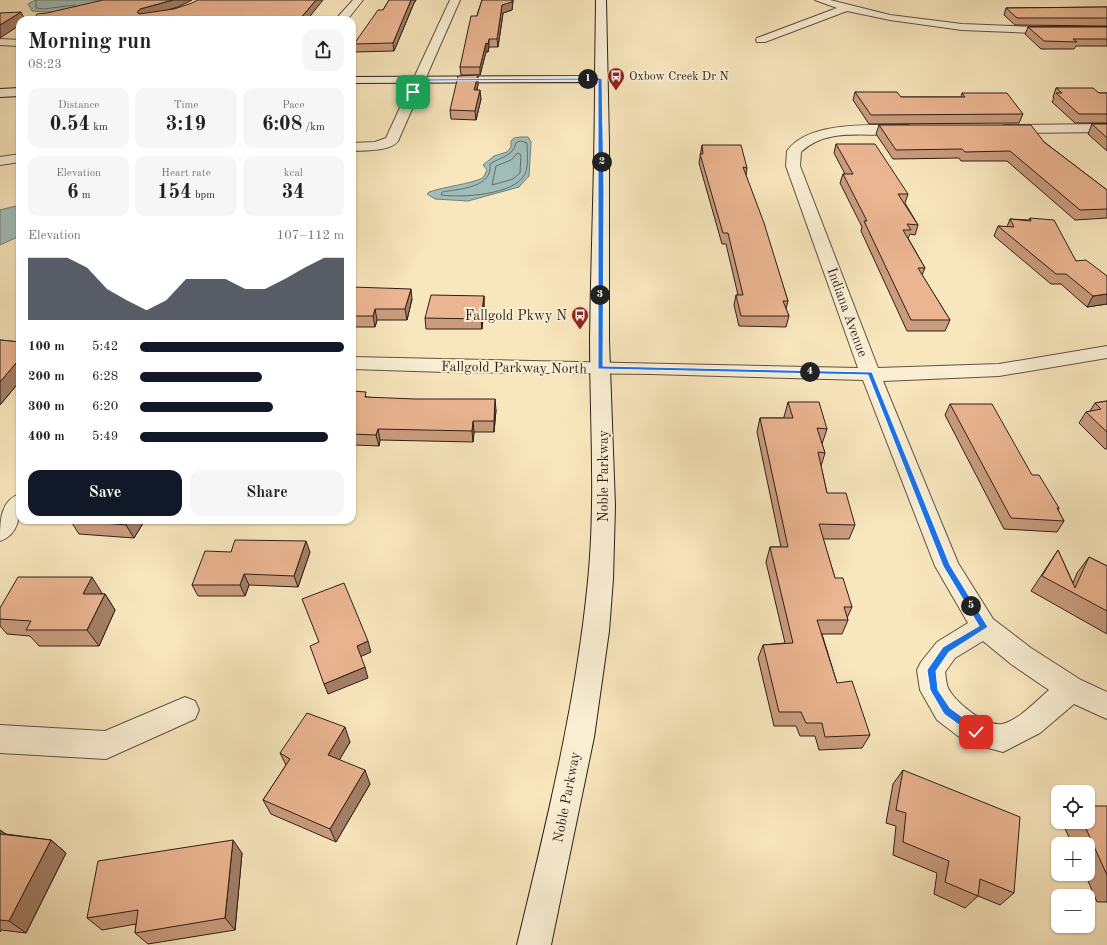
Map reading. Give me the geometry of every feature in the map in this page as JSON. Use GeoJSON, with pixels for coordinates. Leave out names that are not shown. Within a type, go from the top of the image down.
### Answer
{"type":"FeatureCollection","features":[{"type":"Feature","properties":{"kind":"street"},"geometry":{"type":"LineString","coordinates":[[346,16],[358,0]]}},
{"type":"Feature","properties":{"kind":"street"},"geometry":{"type":"LineString","coordinates":[[356,147],[377,146],[391,141],[455,0]]}},
{"type":"Feature","properties":{"kind":"street","name":"Noble Parkway"},"geometry":{"type":"LineString","coordinates":[[534,945],[561,824],[582,718],[593,646],[603,527],[600,368],[602,172],[600,79],[601,0]]}},
{"type":"Feature","properties":{"kind":"street"},"geometry":{"type":"LineString","coordinates":[[820,0],[845,8],[905,20],[974,28],[1107,30]]}},
{"type":"Feature","properties":{"kind":"street"},"geometry":{"type":"LineString","coordinates":[[761,40],[845,8]]}},
{"type":"Feature","properties":{"kind":"street"},"geometry":{"type":"LineString","coordinates":[[0,42],[16,43]]}},
{"type":"Feature","properties":{"kind":"street"},"geometry":{"type":"LineString","coordinates":[[356,80],[600,79]]}},
{"type":"Feature","properties":{"kind":"street"},"geometry":{"type":"LineString","coordinates":[[0,93],[16,92]]}},
{"type":"Feature","properties":{"kind":"street"},"geometry":{"type":"LineString","coordinates":[[989,129],[1107,128]]}},
{"type":"Feature","properties":{"kind":"street","name":"Indiana Avenue"},"geometry":{"type":"LineString","coordinates":[[919,129],[836,131],[806,140],[794,151],[793,166],[870,373],[947,566],[984,627],[1021,656],[1070,689],[1107,706]]}},
{"type":"Feature","properties":{"kind":"street"},"geometry":{"type":"LineString","coordinates":[[0,161],[16,159]]}},
{"type":"Feature","properties":{"kind":"street","name":"Fallgold Parkway North"},"geometry":{"type":"LineString","coordinates":[[356,363],[870,373],[900,375],[999,370],[1107,352]]}},
{"type":"Feature","properties":{"kind":"street"},"geometry":{"type":"LineString","coordinates":[[0,532],[16,508]]}},
{"type":"Feature","properties":{"kind":"street"},"geometry":{"type":"LineString","coordinates":[[984,627],[946,650],[931,670],[934,690],[947,711],[976,732],[1004,738],[1030,724],[1070,689]]}},
{"type":"Feature","properties":{"kind":"street"},"geometry":{"type":"LineString","coordinates":[[0,738],[106,745],[185,710]]}},
{"type":"Feature","properties":{"kind":"water"},"geometry":{"type":"Polygon","coordinates":[[[35,0],[117,0],[64,11],[43,12],[32,11],[28,4],[35,0]]]}},
{"type":"Feature","properties":{"kind":"water"},"geometry":{"type":"Polygon","coordinates":[[[528,137],[531,142],[529,176],[519,187],[468,201],[435,199],[427,194],[436,190],[483,178],[487,170],[483,165],[494,156],[507,152],[511,147],[511,141],[514,138],[528,137]]]}},
{"type":"Feature","properties":{"kind":"water"},"geometry":{"type":"Polygon","coordinates":[[[16,206],[16,238],[0,245],[0,210],[16,206]]]}},
{"type":"Feature","properties":{"kind":"building"},"geometry":{"type":"Polygon","coordinates":[[[103,0],[173,0],[140,9],[137,12],[139,14],[174,9],[198,0],[316,0],[302,16],[36,16],[37,14],[103,0]]]}},
{"type":"Feature","properties":{"kind":"building"},"geometry":{"type":"Polygon","coordinates":[[[389,0],[411,0],[393,43],[356,44],[356,41],[378,10],[383,10],[389,0]]]}},
{"type":"Feature","properties":{"kind":"building"},"geometry":{"type":"Polygon","coordinates":[[[482,0],[512,0],[512,2],[502,5],[497,39],[489,39],[488,44],[486,43],[480,67],[460,67],[471,16],[477,16],[482,0]]]}},
{"type":"Feature","properties":{"kind":"building"},"geometry":{"type":"Polygon","coordinates":[[[1107,7],[1107,18],[1017,18],[1006,8],[1107,7]]]}},
{"type":"Feature","properties":{"kind":"building"},"geometry":{"type":"Polygon","coordinates":[[[21,12],[0,25],[0,13],[21,12]]]}},
{"type":"Feature","properties":{"kind":"building"},"geometry":{"type":"Polygon","coordinates":[[[1028,27],[1107,27],[1107,39],[1073,39],[1077,42],[1044,41],[1028,27]]]}},
{"type":"Feature","properties":{"kind":"building"},"geometry":{"type":"Polygon","coordinates":[[[478,75],[474,90],[480,90],[475,111],[450,110],[458,76],[478,75]]]}},
{"type":"Feature","properties":{"kind":"building"},"geometry":{"type":"Polygon","coordinates":[[[1056,88],[1093,88],[1099,93],[1107,93],[1107,114],[1079,114],[1056,93],[1062,93],[1056,88]]]}},
{"type":"Feature","properties":{"kind":"building"},"geometry":{"type":"Polygon","coordinates":[[[855,92],[897,92],[901,97],[965,97],[962,93],[1007,93],[1023,114],[871,115],[855,92]]]}},
{"type":"Feature","properties":{"kind":"building"},"geometry":{"type":"Polygon","coordinates":[[[1092,124],[1107,124],[1107,138],[1092,124]]]}},
{"type":"Feature","properties":{"kind":"building"},"geometry":{"type":"Polygon","coordinates":[[[879,125],[1031,125],[1044,142],[1107,190],[1107,209],[1080,210],[1010,151],[965,152],[962,149],[896,150],[879,125]]]}},
{"type":"Feature","properties":{"kind":"building"},"geometry":{"type":"Polygon","coordinates":[[[836,144],[875,144],[908,194],[898,194],[918,225],[907,224],[911,230],[903,230],[925,268],[918,268],[950,320],[911,320],[864,221],[867,221],[843,174],[853,174],[836,144]]]}},
{"type":"Feature","properties":{"kind":"building"},"geometry":{"type":"Polygon","coordinates":[[[702,145],[741,145],[747,168],[743,167],[764,223],[788,301],[783,301],[789,316],[741,316],[736,295],[743,295],[728,233],[723,233],[700,154],[703,154],[702,145]]]}},
{"type":"Feature","properties":{"kind":"building"},"geometry":{"type":"Polygon","coordinates":[[[1030,218],[1054,220],[1076,261],[1086,260],[1107,276],[1107,294],[1093,296],[1066,274],[1056,274],[998,226],[1014,227],[1010,219],[1031,221],[1030,218]]]}},
{"type":"Feature","properties":{"kind":"building"},"geometry":{"type":"Polygon","coordinates":[[[356,287],[411,289],[405,309],[375,309],[373,316],[356,316],[356,287]]]}},
{"type":"Feature","properties":{"kind":"building"},"geometry":{"type":"Polygon","coordinates":[[[431,295],[484,296],[481,319],[425,318],[431,295]]]}},
{"type":"Feature","properties":{"kind":"building"},"geometry":{"type":"Polygon","coordinates":[[[0,340],[16,342],[16,363],[0,382],[0,340]]]}},
{"type":"Feature","properties":{"kind":"building"},"geometry":{"type":"Polygon","coordinates":[[[356,391],[366,392],[365,397],[415,399],[495,399],[494,421],[473,421],[472,431],[378,429],[376,435],[356,434],[356,391]]]}},
{"type":"Feature","properties":{"kind":"building"},"geometry":{"type":"Polygon","coordinates":[[[1107,401],[1107,432],[1086,412],[1101,409],[1095,403],[1107,401]]]}},
{"type":"Feature","properties":{"kind":"building"},"geometry":{"type":"Polygon","coordinates":[[[788,402],[819,402],[827,429],[817,428],[825,453],[818,452],[827,493],[846,493],[855,525],[819,524],[835,578],[843,578],[852,607],[844,607],[848,620],[817,620],[837,683],[852,681],[870,735],[825,737],[822,723],[806,723],[801,712],[779,712],[763,645],[793,643],[770,547],[788,547],[760,418],[793,418],[788,402]]]}},
{"type":"Feature","properties":{"kind":"building"},"geometry":{"type":"Polygon","coordinates":[[[950,404],[992,404],[1032,475],[1039,475],[1059,508],[1057,508],[1064,521],[1011,518],[950,404]]]}},
{"type":"Feature","properties":{"kind":"building"},"geometry":{"type":"Polygon","coordinates":[[[235,540],[306,541],[294,576],[244,574],[240,585],[192,585],[205,551],[231,552],[235,540]]]}},
{"type":"Feature","properties":{"kind":"building"},"geometry":{"type":"Polygon","coordinates":[[[1058,550],[1075,588],[1089,557],[1107,566],[1107,611],[1042,576],[1058,550]]]}},
{"type":"Feature","properties":{"kind":"building"},"geometry":{"type":"Polygon","coordinates":[[[18,577],[92,577],[83,594],[105,594],[87,630],[26,630],[31,621],[0,619],[0,608],[18,577]]]}},
{"type":"Feature","properties":{"kind":"building"},"geometry":{"type":"Polygon","coordinates":[[[344,583],[368,641],[357,646],[365,667],[324,684],[310,646],[319,642],[302,599],[344,583]]]}},
{"type":"Feature","properties":{"kind":"building"},"geometry":{"type":"Polygon","coordinates":[[[307,713],[345,727],[328,755],[365,770],[330,829],[263,800],[290,759],[280,753],[307,713]]]}},
{"type":"Feature","properties":{"kind":"building"},"geometry":{"type":"Polygon","coordinates":[[[903,770],[1020,817],[1014,893],[980,879],[978,896],[945,882],[949,861],[903,842],[906,813],[896,810],[903,770]]]}},
{"type":"Feature","properties":{"kind":"building"},"geometry":{"type":"Polygon","coordinates":[[[1095,806],[1107,806],[1107,875],[1095,848],[1095,837],[1090,837],[1086,829],[1095,829],[1095,806]]]}},
{"type":"Feature","properties":{"kind":"building"},"geometry":{"type":"Polygon","coordinates":[[[0,834],[51,840],[9,921],[0,920],[0,834]]]}},
{"type":"Feature","properties":{"kind":"building"},"geometry":{"type":"Polygon","coordinates":[[[233,840],[225,918],[135,933],[138,910],[87,918],[98,861],[233,840]]]}},
{"type":"Feature","properties":{"kind":"place","name":"Oxbow Creek Dr N"},"geometry":{"type":"Point","coordinates":[616,91]}},
{"type":"Feature","properties":{"kind":"place","name":"Fallgold Pkwy N"},"geometry":{"type":"Point","coordinates":[580,330]}},
{"type":"Feature","properties":{"kind":"route"},"geometry":{"type":"LineString","coordinates":[[413,92],[418,80],[600,79],[602,140],[600,368],[870,373],[932,532],[947,566],[984,627],[946,650],[931,670],[934,690],[947,711],[976,732]]}}]}
